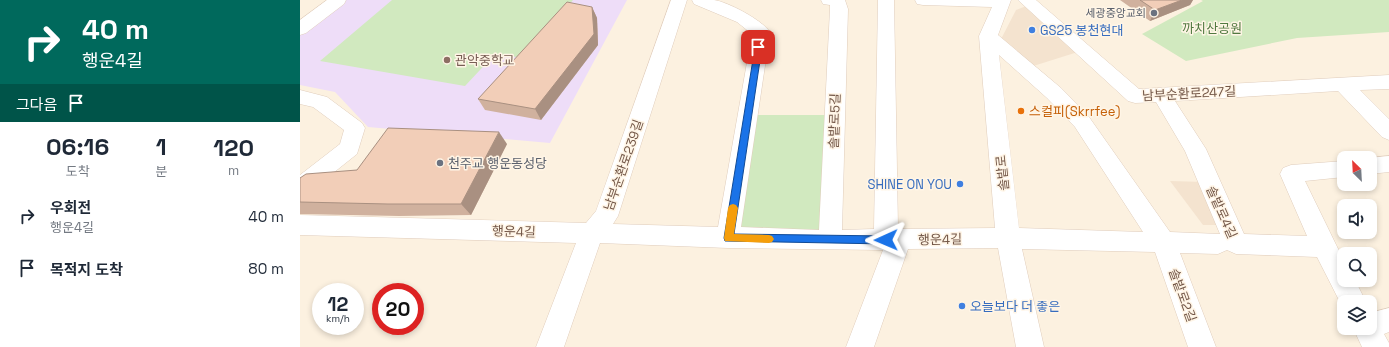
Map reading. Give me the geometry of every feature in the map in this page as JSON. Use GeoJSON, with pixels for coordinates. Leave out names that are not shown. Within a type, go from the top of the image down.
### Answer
{"type":"FeatureCollection","features":[{"type":"Feature","properties":{"kind":"street"},"geometry":{"type":"LineString","coordinates":[[300,29],[338,0]]}},
{"type":"Feature","properties":{"kind":"street","name":"남부순환로239길"},"geometry":{"type":"LineString","coordinates":[[550,347],[591,234],[606,216],[679,0]]}},
{"type":"Feature","properties":{"kind":"street"},"geometry":{"type":"LineString","coordinates":[[700,0],[743,18],[761,32],[728,238]]}},
{"type":"Feature","properties":{"kind":"street","name":"솔밭로5길"},"geometry":{"type":"LineString","coordinates":[[830,240],[838,0]]}},
{"type":"Feature","properties":{"kind":"street"},"geometry":{"type":"LineString","coordinates":[[860,347],[893,240],[886,0]]}},
{"type":"Feature","properties":{"kind":"street"},"geometry":{"type":"LineString","coordinates":[[922,0],[1001,1]]}},
{"type":"Feature","properties":{"kind":"street","name":"남부순환로247길"},"geometry":{"type":"LineString","coordinates":[[1026,0],[1135,96],[1162,96],[1389,82]]}},
{"type":"Feature","properties":{"kind":"street","name":"솔밭로"},"geometry":{"type":"LineString","coordinates":[[1001,1],[988,36],[1008,238],[1030,347]]}},
{"type":"Feature","properties":{"kind":"street"},"geometry":{"type":"LineString","coordinates":[[988,36],[1054,93],[1082,122],[1164,243]]}},
{"type":"Feature","properties":{"kind":"street"},"geometry":{"type":"LineString","coordinates":[[1343,85],[1389,132]]}},
{"type":"Feature","properties":{"kind":"street","name":"솔밭로4길"},"geometry":{"type":"LineString","coordinates":[[1162,96],[1194,149],[1236,244],[1324,247]]}},
{"type":"Feature","properties":{"kind":"street"},"geometry":{"type":"LineString","coordinates":[[300,97],[320,102],[355,128],[349,148],[300,187]]}},
{"type":"Feature","properties":{"kind":"street"},"geometry":{"type":"LineString","coordinates":[[1377,165],[1389,164]]}},
{"type":"Feature","properties":{"kind":"street"},"geometry":{"type":"LineString","coordinates":[[1337,170],[1291,174],[1324,247],[1349,295]]}},
{"type":"Feature","properties":{"kind":"street","name":"행운4길"},"geometry":{"type":"LineString","coordinates":[[300,225],[830,240],[1008,238]]}},
{"type":"Feature","properties":{"kind":"street","name":"솔밭로4길"},"geometry":{"type":"LineString","coordinates":[[1008,238],[1218,244]]}},
{"type":"Feature","properties":{"kind":"street","name":"솔밭로2길"},"geometry":{"type":"LineString","coordinates":[[1164,243],[1202,347]]}},
{"type":"Feature","properties":{"kind":"street"},"geometry":{"type":"LineString","coordinates":[[1377,323],[1389,320]]}},
{"type":"Feature","properties":{"kind":"street"},"geometry":{"type":"LineString","coordinates":[[1370,335],[1377,347]]}},
{"type":"Feature","properties":{"kind":"shaded area","name":"관악중학교"},"geometry":{"type":"Polygon","coordinates":[[[346,0],[627,0],[550,143],[368,127],[335,92],[300,85],[300,35],[346,0]]]}},
{"type":"Feature","properties":{"kind":"shaded area"},"geometry":{"type":"Polygon","coordinates":[[[1029,5],[1081,51],[1027,68],[999,43],[1016,10],[1029,5]]]}},
{"type":"Feature","properties":{"kind":"shaded area"},"geometry":{"type":"Polygon","coordinates":[[[1170,181],[1205,182],[1224,225],[1203,225],[1170,181]]]}},
{"type":"Feature","properties":{"kind":"green space"},"geometry":{"type":"Polygon","coordinates":[[[392,0],[573,0],[523,58],[495,54],[465,86],[320,61],[392,0]]]}},
{"type":"Feature","properties":{"kind":"green space","name":"까치산공원"},"geometry":{"type":"Polygon","coordinates":[[[1201,0],[1389,0],[1389,32],[1297,38],[1186,61],[1142,34],[1203,1],[1201,0]]]}},
{"type":"Feature","properties":{"kind":"green space"},"geometry":{"type":"Polygon","coordinates":[[[753,115],[830,115],[824,232],[736,230],[753,115]]]}},
{"type":"Feature","properties":{"kind":"building"},"geometry":{"type":"Polygon","coordinates":[[[1140,0],[1182,0],[1155,10],[1140,0]]]}},
{"type":"Feature","properties":{"kind":"building"},"geometry":{"type":"Polygon","coordinates":[[[567,2],[592,7],[594,34],[535,109],[478,99],[567,2]]]}},
{"type":"Feature","properties":{"kind":"building","name":"천주교 행운동성당"},"geometry":{"type":"Polygon","coordinates":[[[388,128],[499,132],[461,204],[300,202],[300,178],[306,174],[357,170],[388,128]]]}},
{"type":"Feature","properties":{"kind":"slow traffic"},"geometry":{"type":"LineString","coordinates":[[733,208],[728,238],[769,239]]}},
{"type":"Feature","properties":{"kind":"place","name":"세광중앙교회"},"geometry":{"type":"Point","coordinates":[1154,13]}},
{"type":"Feature","properties":{"kind":"place","name":"GS25 봉천현대"},"geometry":{"type":"Point","coordinates":[1032,30]}},
{"type":"Feature","properties":{"kind":"place","name":"관악중학교"},"geometry":{"type":"Point","coordinates":[447,60]}},
{"type":"Feature","properties":{"kind":"place","name":"스컬피(Skrrfee)"},"geometry":{"type":"Point","coordinates":[1021,111]}},
{"type":"Feature","properties":{"kind":"place","name":"천주교 행운동성당"},"geometry":{"type":"Point","coordinates":[440,163]}},
{"type":"Feature","properties":{"kind":"place","name":"SHINE ON YOU"},"geometry":{"type":"Point","coordinates":[960,184]}},
{"type":"Feature","properties":{"kind":"place","name":"오늘보다 더 좋은"},"geometry":{"type":"Point","coordinates":[962,306]}},
{"type":"Feature","properties":{"kind":"route"},"geometry":{"type":"LineString","coordinates":[[758,47],[728,238],[886,240]]}}]}
